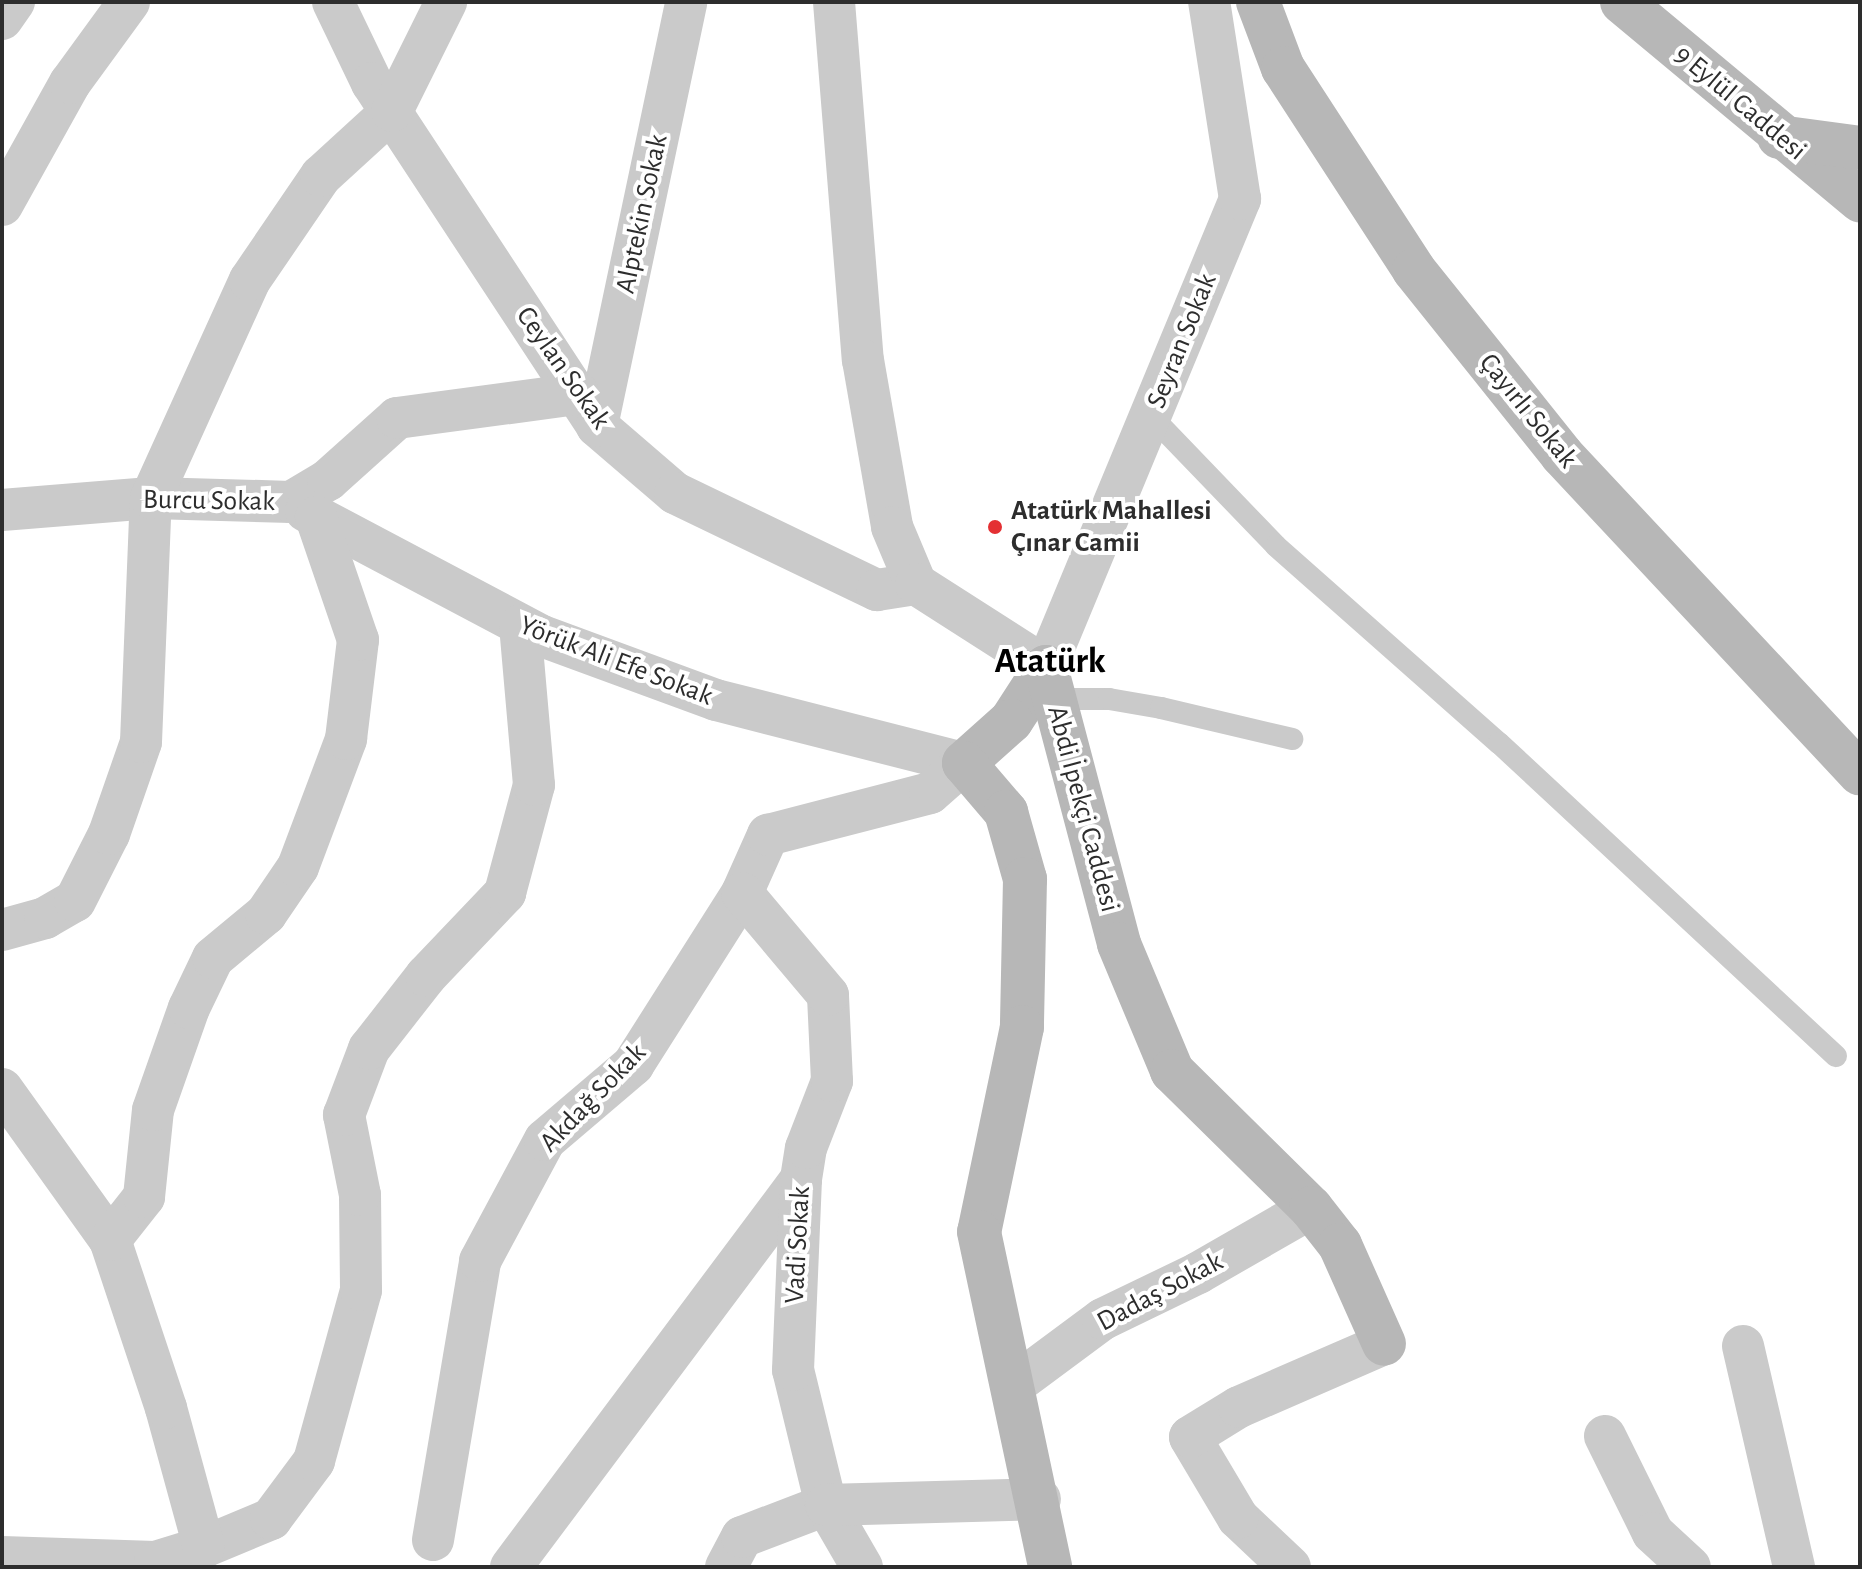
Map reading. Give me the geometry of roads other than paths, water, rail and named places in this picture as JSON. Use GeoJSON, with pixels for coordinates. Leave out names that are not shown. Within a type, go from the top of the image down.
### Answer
{"type":"FeatureCollection","features":[{"type":"Feature","properties":{"kind":"street"},"geometry":{"type":"LineString","coordinates":[[2,19],[14,2]]}},
{"type":"Feature","properties":{"kind":"street"},"geometry":{"type":"LineString","coordinates":[[2,205],[70,83],[129,2]]}},
{"type":"Feature","properties":{"kind":"street","name":"Ceylan Sokak"},"geometry":{"type":"LineString","coordinates":[[333,2],[392,111],[587,410],[675,493],[877,590],[916,584]]}},
{"type":"Feature","properties":{"kind":"street"},"geometry":{"type":"LineString","coordinates":[[2,930],[45,918],[75,901],[109,834],[141,742],[151,498],[250,280],[321,176],[392,111],[446,2]]}},
{"type":"Feature","properties":{"kind":"street","name":"Alptekin Sokak"},"geometry":{"type":"LineString","coordinates":[[587,410],[686,2]]}},
{"type":"Feature","properties":{"kind":"street"},"geometry":{"type":"LineString","coordinates":[[834,2],[863,360],[892,527],[916,584],[1051,683]]}},
{"type":"Feature","properties":{"kind":"street","name":"Seyran Sokak"},"geometry":{"type":"LineString","coordinates":[[1051,683],[1151,416],[1240,199],[1209,2]]}},
{"type":"Feature","properties":{"kind":"street","name":"Çayırlı Sokak"},"geometry":{"type":"LineString","coordinates":[[1258,2],[1283,68],[1414,270],[1562,455],[1860,773]]}},
{"type":"Feature","properties":{"kind":"street","name":"9 Eylül Caddesi"},"geometry":{"type":"LineString","coordinates":[[1622,2],[1779,137],[1860,200]]}},
{"type":"Feature","properties":{"kind":"street"},"geometry":{"type":"LineString","coordinates":[[1779,137],[1860,148]]}},
{"type":"Feature","properties":{"kind":"street","name":"Burcu Sokak"},"geometry":{"type":"LineString","coordinates":[[2,510],[151,498],[303,509],[328,480],[397,418],[587,410]]}},
{"type":"Feature","properties":{"kind":"street"},"geometry":{"type":"LineString","coordinates":[[110,1240],[144,1197],[153,1110],[189,1008],[213,958],[266,914],[298,867],[346,739],[358,640],[303,509]]}},
{"type":"Feature","properties":{"kind":"street","name":"Yörük Ali Efe Sokak"},"geometry":{"type":"LineString","coordinates":[[303,509],[520,626],[716,700],[964,763]]}},
{"type":"Feature","properties":{"kind":"street"},"geometry":{"type":"LineString","coordinates":[[2,1557],[155,1562],[204,1547],[271,1519],[314,1461],[361,1290],[360,1195],[344,1115],[369,1049],[426,976],[505,893],[534,785],[520,626]]}},
{"type":"Feature","properties":{"kind":"street","name":"Abdi İpekçi Caddesi"},"geometry":{"type":"LineString","coordinates":[[964,763],[1051,683],[1119,944],[1172,1071],[1311,1208],[1340,1245],[1384,1344]]}},
{"type":"Feature","properties":{"kind":"street"},"geometry":{"type":"LineString","coordinates":[[964,763],[1006,812],[1025,879],[1022,1027],[979,1232],[1040,1499],[1050,1567]]}},
{"type":"Feature","properties":{"kind":"street","name":"Akdağ Sokak"},"geometry":{"type":"LineString","coordinates":[[433,1540],[480,1261],[545,1140],[633,1065],[742,893],[768,835],[930,793],[964,763]]}},
{"type":"Feature","properties":{"kind":"street","name":"Vadi Sokak"},"geometry":{"type":"LineString","coordinates":[[742,893],[828,995],[832,1081],[806,1148],[801,1179],[793,1370],[826,1505],[862,1567]]}},
{"type":"Feature","properties":{"kind":"street"},"geometry":{"type":"LineString","coordinates":[[2,1089],[110,1240],[166,1408],[204,1547]]}},
{"type":"Feature","properties":{"kind":"street"},"geometry":{"type":"LineString","coordinates":[[511,1567],[801,1179]]}},
{"type":"Feature","properties":{"kind":"street","name":"Dadaş Sokak"},"geometry":{"type":"LineString","coordinates":[[1015,1384],[1103,1319],[1198,1273],[1311,1208]]}},
{"type":"Feature","properties":{"kind":"street"},"geometry":{"type":"LineString","coordinates":[[1290,1567],[1238,1518],[1190,1437],[1239,1407],[1384,1344]]}},
{"type":"Feature","properties":{"kind":"street"},"geometry":{"type":"LineString","coordinates":[[1743,1346],[1794,1567]]}},
{"type":"Feature","properties":{"kind":"street"},"geometry":{"type":"LineString","coordinates":[[1605,1436],[1653,1533],[1690,1567]]}},
{"type":"Feature","properties":{"kind":"street"},"geometry":{"type":"LineString","coordinates":[[726,1567],[742,1537],[826,1505],[1040,1499]]}},
{"type":"Feature","properties":{"kind":"lane"},"geometry":{"type":"LineString","coordinates":[[1151,416],[1276,546],[1499,743],[1836,1056]]}},
{"type":"Feature","properties":{"kind":"lane"},"geometry":{"type":"LineString","coordinates":[[1051,683],[1109,699],[1292,739]]}},
{"type":"Feature","properties":{"kind":"place","name":"Atatürk Mahallesi Çınar Camii"},"geometry":{"type":"Point","coordinates":[995,527]}},
{"type":"Feature","properties":{"kind":"district","name":"Atatürk"},"geometry":{"type":"Point","coordinates":[1050,662]}}]}
